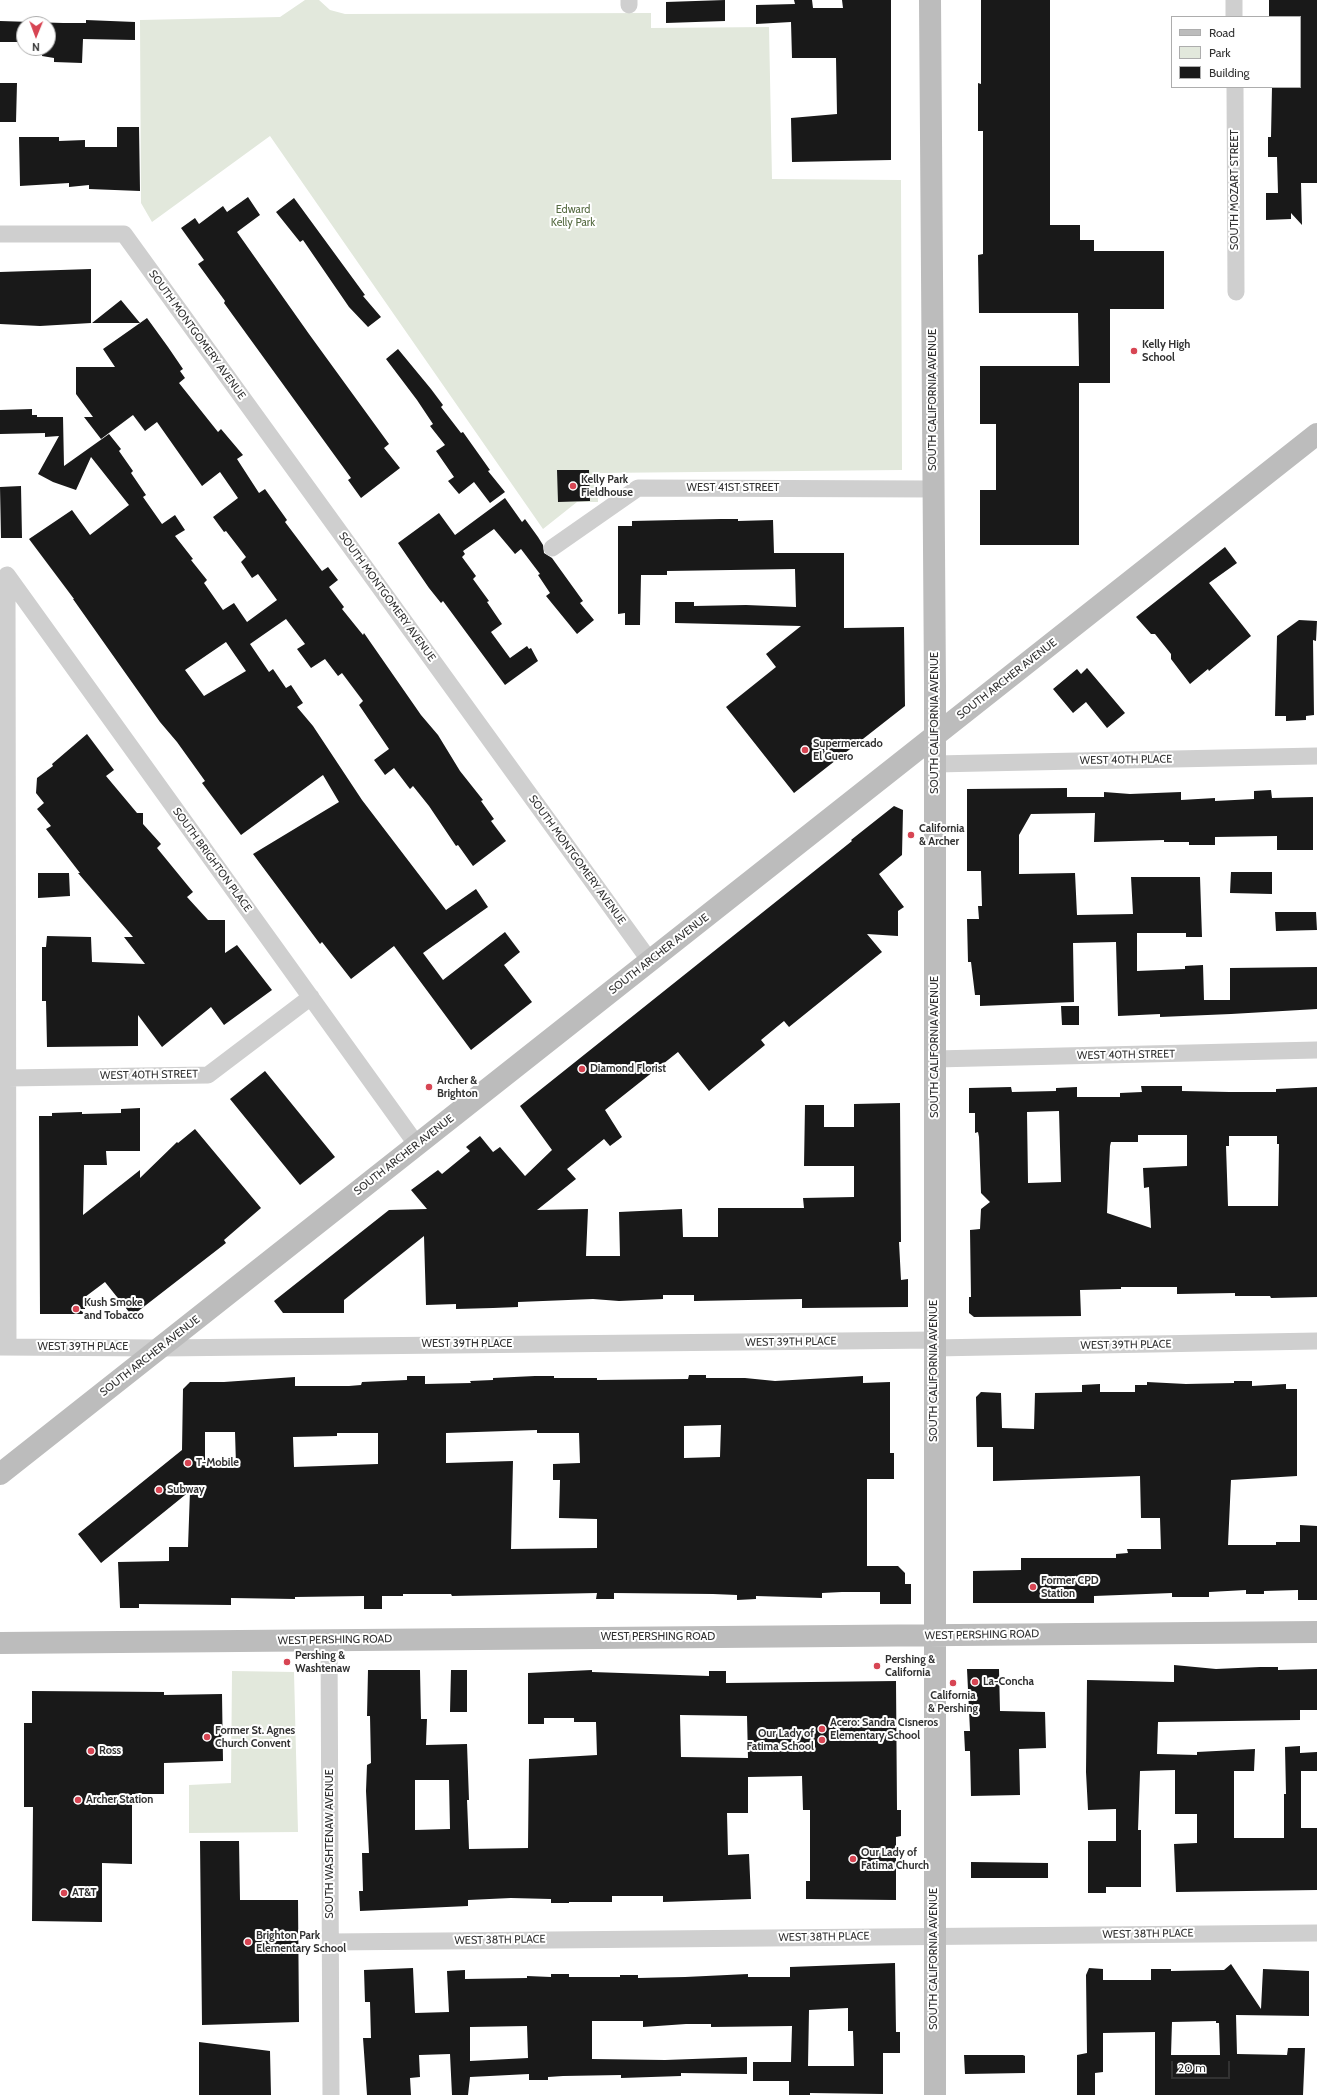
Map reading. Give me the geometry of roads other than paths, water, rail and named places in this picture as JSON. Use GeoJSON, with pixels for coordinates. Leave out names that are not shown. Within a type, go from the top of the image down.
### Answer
{"type":"FeatureCollection","features":[{"type":"Feature","properties":{"kind":"main road","name":"SOUTH CALIFORNIA AVENUE"},"geometry":{"type":"LineString","coordinates":[[930,0],[934,737],[934,2095]]}},
{"type":"Feature","properties":{"kind":"main road","name":"SOUTH ARCHER AVENUE"},"geometry":{"type":"LineString","coordinates":[[0,1474],[1317,434]]}},
{"type":"Feature","properties":{"kind":"main road","name":"WEST PERSHING ROAD"},"geometry":{"type":"LineString","coordinates":[[0,1643],[1317,1632]]}},
{"type":"Feature","properties":{"kind":"street"},"geometry":{"type":"LineString","coordinates":[[1234,0],[1234,16]]}},
{"type":"Feature","properties":{"kind":"street","name":"SOUTH MOZART STREET"},"geometry":{"type":"LineString","coordinates":[[1235,88],[1236,292]]}},
{"type":"Feature","properties":{"kind":"street","name":"SOUTH MONTGOMERY AVENUE"},"geometry":{"type":"LineString","coordinates":[[0,234],[124,234],[650,961]]}},
{"type":"Feature","properties":{"kind":"street","name":"WEST 41ST STREET"},"geometry":{"type":"LineString","coordinates":[[552,548],[638,488],[933,489]]}},
{"type":"Feature","properties":{"kind":"street"},"geometry":{"type":"LineString","coordinates":[[4,575],[8,1078],[4,1347]]}},
{"type":"Feature","properties":{"kind":"street","name":"SOUTH BRIGHTON PLACE"},"geometry":{"type":"LineString","coordinates":[[4,575],[417,1145]]}},
{"type":"Feature","properties":{"kind":"street","name":"WEST 40TH PLACE"},"geometry":{"type":"LineString","coordinates":[[934,764],[1317,756]]}},
{"type":"Feature","properties":{"kind":"street","name":"WEST 40TH STREET"},"geometry":{"type":"LineString","coordinates":[[8,1078],[208,1075],[311,997]]}},
{"type":"Feature","properties":{"kind":"street","name":"WEST 40TH STREET"},"geometry":{"type":"LineString","coordinates":[[934,1059],[1317,1050]]}},
{"type":"Feature","properties":{"kind":"street","name":"WEST 39TH PLACE"},"geometry":{"type":"LineString","coordinates":[[4,1347],[160,1348],[1317,1342]]}},
{"type":"Feature","properties":{"kind":"street","name":"SOUTH WASHTENAW AVENUE"},"geometry":{"type":"LineString","coordinates":[[329,1640],[332,2095]]}},
{"type":"Feature","properties":{"kind":"street","name":"WEST 38TH PLACE"},"geometry":{"type":"LineString","coordinates":[[331,1942],[1317,1933]]}},
{"type":"Feature","properties":{"kind":"place","name":"Kelly High School"},"geometry":{"type":"Point","coordinates":[1134,351]}},
{"type":"Feature","properties":{"kind":"place","name":"Kelly Park Fieldhouse"},"geometry":{"type":"Point","coordinates":[573,486]}},
{"type":"Feature","properties":{"kind":"place","name":"Supermercado El Guero"},"geometry":{"type":"Point","coordinates":[805,750]}},
{"type":"Feature","properties":{"kind":"place","name":"California & Archer"},"geometry":{"type":"Point","coordinates":[911,835]}},
{"type":"Feature","properties":{"kind":"place","name":"Diamond Florist"},"geometry":{"type":"Point","coordinates":[582,1069]}},
{"type":"Feature","properties":{"kind":"place","name":"Archer & Brighton"},"geometry":{"type":"Point","coordinates":[429,1087]}},
{"type":"Feature","properties":{"kind":"place","name":"Kush Smoke and Tobacco"},"geometry":{"type":"Point","coordinates":[76,1309]}},
{"type":"Feature","properties":{"kind":"place","name":"T-Mobile"},"geometry":{"type":"Point","coordinates":[188,1463]}},
{"type":"Feature","properties":{"kind":"place","name":"Subway"},"geometry":{"type":"Point","coordinates":[159,1490]}},
{"type":"Feature","properties":{"kind":"place","name":"Former CPD Station"},"geometry":{"type":"Point","coordinates":[1033,1587]}},
{"type":"Feature","properties":{"kind":"place","name":"Pershing & Washtenaw"},"geometry":{"type":"Point","coordinates":[287,1662]}},
{"type":"Feature","properties":{"kind":"place","name":"Pershing & California"},"geometry":{"type":"Point","coordinates":[877,1666]}},
{"type":"Feature","properties":{"kind":"place","name":"La-Concha"},"geometry":{"type":"Point","coordinates":[975,1682]}},
{"type":"Feature","properties":{"kind":"place","name":"California & Pershing"},"geometry":{"type":"Point","coordinates":[953,1683]}},
{"type":"Feature","properties":{"kind":"place","name":"Acero: Sandra Cisneros Elementary School"},"geometry":{"type":"Point","coordinates":[822,1729]}},
{"type":"Feature","properties":{"kind":"place","name":"Former St. Agnes Church Convent"},"geometry":{"type":"Point","coordinates":[207,1737]}},
{"type":"Feature","properties":{"kind":"place","name":"Our Lady of Fatima School"},"geometry":{"type":"Point","coordinates":[822,1740]}},
{"type":"Feature","properties":{"kind":"place","name":"Ross"},"geometry":{"type":"Point","coordinates":[91,1751]}},
{"type":"Feature","properties":{"kind":"place","name":"Archer Station"},"geometry":{"type":"Point","coordinates":[78,1800]}},
{"type":"Feature","properties":{"kind":"place","name":"Our Lady of Fatima Church"},"geometry":{"type":"Point","coordinates":[853,1859]}},
{"type":"Feature","properties":{"kind":"place","name":"AT&T"},"geometry":{"type":"Point","coordinates":[64,1893]}},
{"type":"Feature","properties":{"kind":"place","name":"Brighton Park Elementary School"},"geometry":{"type":"Point","coordinates":[248,1942]}},
{"type":"Feature","properties":{"kind":"park label","name":"Edward Kelly Park"},"geometry":{"type":"Point","coordinates":[573,216]}}]}
